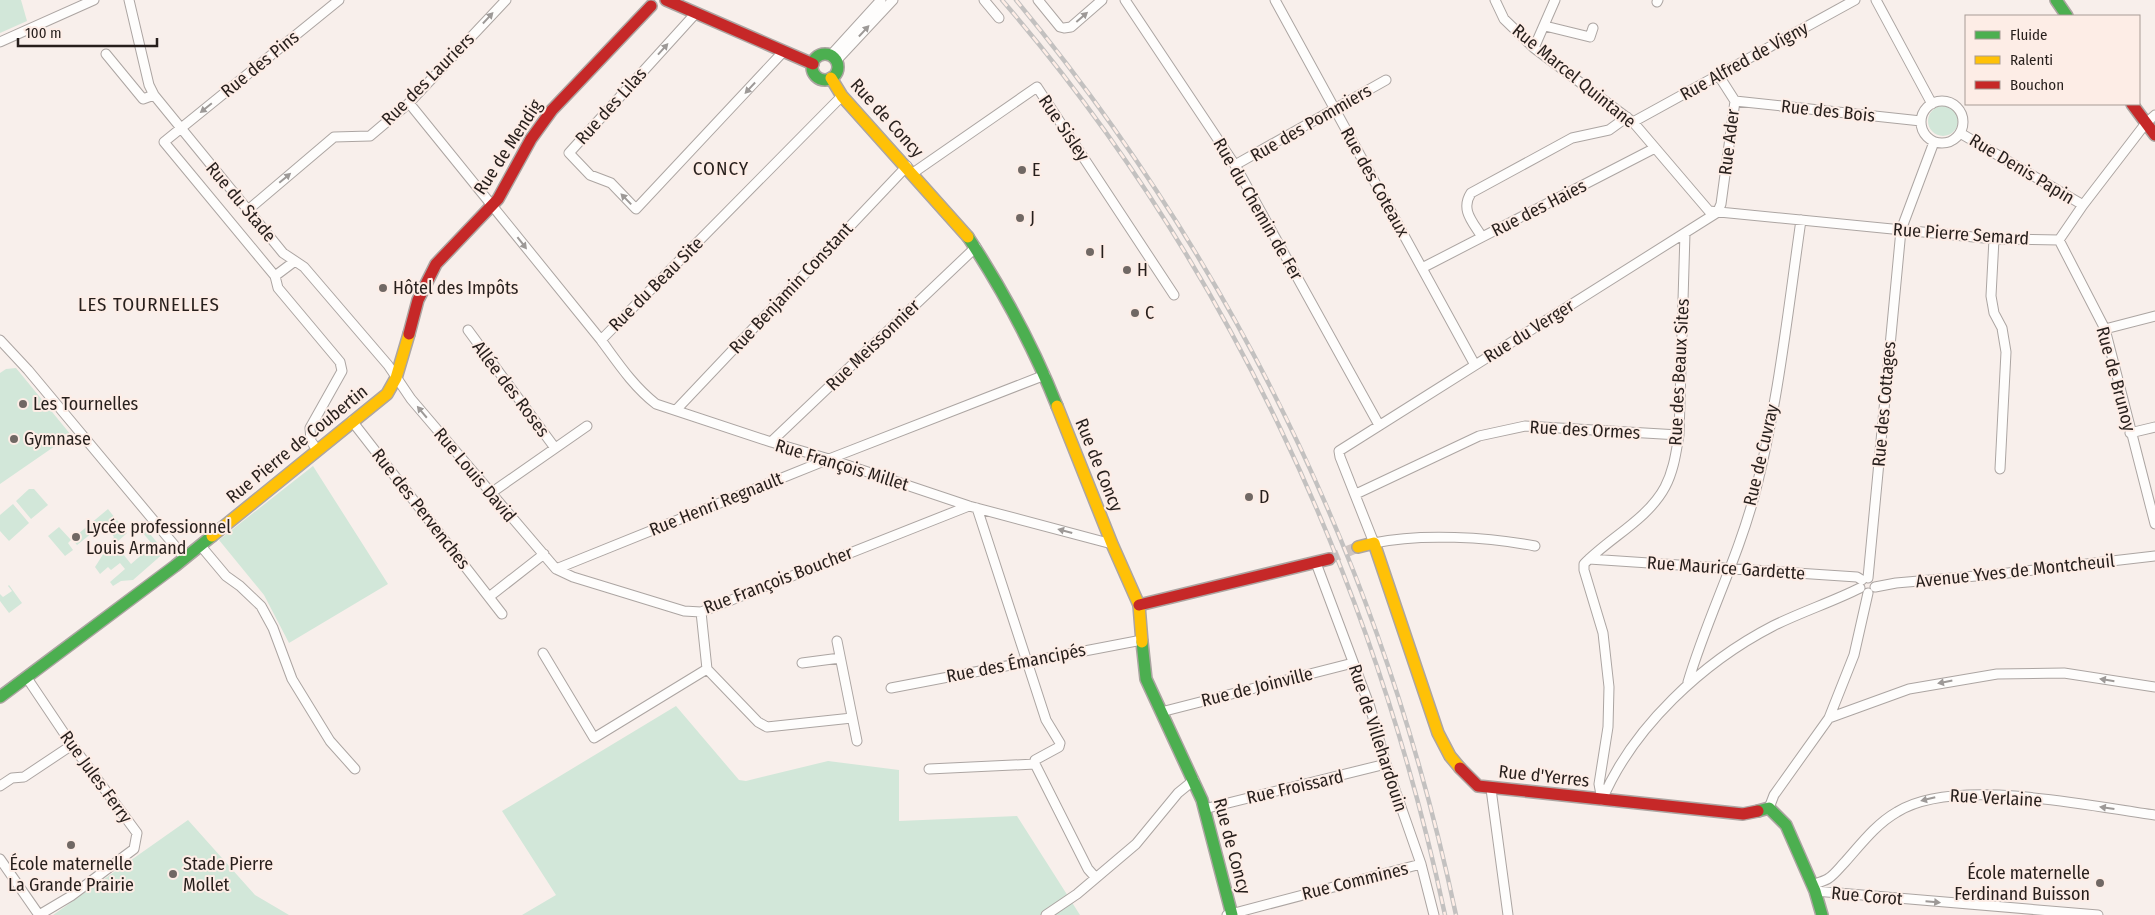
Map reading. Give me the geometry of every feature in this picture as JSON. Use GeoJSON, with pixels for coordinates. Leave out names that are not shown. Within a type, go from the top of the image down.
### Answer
{"type":"FeatureCollection","features":[{"type":"Feature","properties":{"kind":"street"},"geometry":{"type":"LineString","coordinates":[[0,42],[94,0]]}},
{"type":"Feature","properties":{"kind":"street","name":"Rue du Stade"},"geometry":{"type":"LineString","coordinates":[[129,0],[149,85],[154,95],[283,253],[304,267],[388,365],[396,378]]}},
{"type":"Feature","properties":{"kind":"street","name":"Rue des Pins"},"geometry":{"type":"LineString","coordinates":[[275,276],[164,142],[339,0]]}},
{"type":"Feature","properties":{"kind":"street","name":"Rue des Lauriers"},"geometry":{"type":"LineString","coordinates":[[248,210],[334,137],[370,136],[409,103],[506,0]]}},
{"type":"Feature","properties":{"kind":"street","name":"Rue de Concy"},"geometry":{"type":"LineString","coordinates":[[646,3],[658,4],[664,0],[732,27],[783,52],[813,64],[812,68],[816,76],[823,80],[831,78],[836,73],[833,58]]}},
{"type":"Feature","properties":{"kind":"street"},"geometry":{"type":"LineString","coordinates":[[833,58],[881,0]]}},
{"type":"Feature","properties":{"kind":"street"},"geometry":{"type":"LineString","coordinates":[[833,58],[893,0]]}},
{"type":"Feature","properties":{"kind":"street"},"geometry":{"type":"LineString","coordinates":[[984,0],[1000,18]]}},
{"type":"Feature","properties":{"kind":"street"},"geometry":{"type":"LineString","coordinates":[[1038,0],[1060,27],[1064,28],[1071,27],[1102,0]]}},
{"type":"Feature","properties":{"kind":"street","name":"Rue du Chemin de Fer"},"geometry":{"type":"LineString","coordinates":[[1126,0],[1236,165],[1379,425]]}},
{"type":"Feature","properties":{"kind":"street","name":"Rue des Coteaux"},"geometry":{"type":"LineString","coordinates":[[1275,0],[1475,365]]}},
{"type":"Feature","properties":{"kind":"street","name":"Rue Marcel Quintane"},"geometry":{"type":"LineString","coordinates":[[1495,0],[1504,19],[1534,48],[1630,120],[1709,211],[1718,211]]}},
{"type":"Feature","properties":{"kind":"street"},"geometry":{"type":"LineString","coordinates":[[1534,48],[1546,26],[1556,0]]}},
{"type":"Feature","properties":{"kind":"street","name":"Rue Alfred de Vigny"},"geometry":{"type":"LineString","coordinates":[[1482,237],[1465,209],[1466,201],[1471,193],[1572,138],[1609,130],[1719,76],[1855,0]]}},
{"type":"Feature","properties":{"kind":"street"},"geometry":{"type":"LineString","coordinates":[[1876,0],[1932,104]]}},
{"type":"Feature","properties":{"kind":"street"},"geometry":{"type":"LineString","coordinates":[[2056,0],[2066,15]]}},
{"type":"Feature","properties":{"kind":"street","name":"Rue de Mendig"},"geometry":{"type":"LineString","coordinates":[[396,378],[416,306],[430,274],[442,256],[505,190],[531,140],[552,110],[646,3]]}},
{"type":"Feature","properties":{"kind":"street","name":"Rue des Lilas"},"geometry":{"type":"LineString","coordinates":[[696,12],[569,153],[590,175],[611,183],[636,209],[783,52]]}},
{"type":"Feature","properties":{"kind":"street"},"geometry":{"type":"LineString","coordinates":[[1546,26],[1590,37],[1593,28]]}},
{"type":"Feature","properties":{"kind":"street"},"geometry":{"type":"LineString","coordinates":[[106,54],[143,98],[154,95]]}},
{"type":"Feature","properties":{"kind":"street"},"geometry":{"type":"LineString","coordinates":[[813,64],[822,55],[833,58]]}},
{"type":"Feature","properties":{"kind":"street","name":"Rue Ader"},"geometry":{"type":"LineString","coordinates":[[1718,211],[1721,204],[1735,101],[1719,76]]}},
{"type":"Feature","properties":{"kind":"street","name":"Rue de Concy"},"geometry":{"type":"LineString","coordinates":[[831,78],[842,96],[910,170],[976,247],[1045,375],[1112,544],[1139,605],[1146,679],[1194,780],[1204,808],[1230,914]]}},
{"type":"Feature","properties":{"kind":"street","name":"Rue des Pommiers"},"geometry":{"type":"LineString","coordinates":[[1236,165],[1386,80]]}},
{"type":"Feature","properties":{"kind":"street","name":"Rue Sisley"},"geometry":{"type":"LineString","coordinates":[[910,170],[1037,87],[1174,295]]}},
{"type":"Feature","properties":{"kind":"street","name":"Rue du Beau Site"},"geometry":{"type":"LineString","coordinates":[[409,103],[566,300],[601,340],[842,96]]}},
{"type":"Feature","properties":{"kind":"street","name":"Rue des Bois"},"geometry":{"type":"LineString","coordinates":[[1735,101],[1921,121]]}},
{"type":"Feature","properties":{"kind":"street"},"geometry":{"type":"LineString","coordinates":[[1946,101],[1962,106],[1963,124],[1960,132],[1949,142],[1934,142],[1925,133],[1921,121],[1923,114],[1932,104],[1946,101]]}},
{"type":"Feature","properties":{"kind":"street"},"geometry":{"type":"LineString","coordinates":[[2133,105],[2151,119],[2155,135]]}},
{"type":"Feature","properties":{"kind":"street"},"geometry":{"type":"LineString","coordinates":[[2059,240],[2083,205],[2151,119]]}},
{"type":"Feature","properties":{"kind":"street","name":"Rue Denis Papin"},"geometry":{"type":"LineString","coordinates":[[1960,132],[2083,205]]}},
{"type":"Feature","properties":{"kind":"street","name":"Rue des Cottages"},"geometry":{"type":"LineString","coordinates":[[1770,808],[1774,795],[1829,718],[1854,655],[1867,585],[1901,230],[1934,142]]}},
{"type":"Feature","properties":{"kind":"street","name":"Rue des Haies"},"geometry":{"type":"LineString","coordinates":[[1422,268],[1655,148]]}},
{"type":"Feature","properties":{"kind":"street","name":"Rue Benjamin Constant"},"geometry":{"type":"LineString","coordinates":[[676,410],[910,170]]}},
{"type":"Feature","properties":{"kind":"street","name":"Rue Pierre Semard"},"geometry":{"type":"LineString","coordinates":[[1718,211],[1994,239],[2059,240]]}},
{"type":"Feature","properties":{"kind":"street","name":"Rue du Verger"},"geometry":{"type":"LineString","coordinates":[[1356,494],[1340,457],[1340,450],[1718,211]]}},
{"type":"Feature","properties":{"kind":"street","name":"Rue de Cuvray"},"geometry":{"type":"LineString","coordinates":[[1688,682],[1755,493],[1772,408],[1801,220]]}},
{"type":"Feature","properties":{"kind":"street","name":"Rue des Beaux Sites"},"geometry":{"type":"LineString","coordinates":[[1587,562],[1650,507],[1665,487],[1674,462],[1679,434],[1685,233]]}},
{"type":"Feature","properties":{"kind":"street"},"geometry":{"type":"LineString","coordinates":[[1994,239],[1991,296],[1994,313],[2002,328],[2006,352],[2000,469]]}},
{"type":"Feature","properties":{"kind":"street","name":"Rue de Brunoy"},"geometry":{"type":"LineString","coordinates":[[2059,240],[2105,329],[2130,433],[2155,524]]}},
{"type":"Feature","properties":{"kind":"street","name":"Rue Meissonnier"},"geometry":{"type":"LineString","coordinates":[[771,442],[976,247]]}},
{"type":"Feature","properties":{"kind":"street"},"geometry":{"type":"LineString","coordinates":[[295,261],[275,276],[278,288],[340,362],[342,371],[310,428],[311,441],[317,450]]}},
{"type":"Feature","properties":{"kind":"street"},"geometry":{"type":"LineString","coordinates":[[2105,329],[2155,316]]}},
{"type":"Feature","properties":{"kind":"street","name":"Allée des Roses"},"geometry":{"type":"LineString","coordinates":[[468,330],[555,448]]}},
{"type":"Feature","properties":{"kind":"street"},"geometry":{"type":"LineString","coordinates":[[0,340],[28,370],[185,558]]}},
{"type":"Feature","properties":{"kind":"street","name":"Rue François Millet"},"geometry":{"type":"LineString","coordinates":[[601,340],[628,377],[643,394],[656,404],[973,507],[1112,544]]}},
{"type":"Feature","properties":{"kind":"street","name":"Rue Henri Regnault"},"geometry":{"type":"LineString","coordinates":[[556,569],[829,459],[1045,375]]}},
{"type":"Feature","properties":{"kind":"street","name":"Rue Pierre de Coubertin"},"geometry":{"type":"LineString","coordinates":[[0,697],[28,678],[185,558],[387,394],[396,378]]}},
{"type":"Feature","properties":{"kind":"street","name":"Rue Louis David"},"geometry":{"type":"LineString","coordinates":[[396,378],[411,399],[556,569]]}},
{"type":"Feature","properties":{"kind":"street","name":"Rue des Pervenches"},"geometry":{"type":"LineString","coordinates":[[352,421],[502,614]]}},
{"type":"Feature","properties":{"kind":"street"},"geometry":{"type":"LineString","coordinates":[[491,493],[587,426]]}},
{"type":"Feature","properties":{"kind":"street","name":"Rue des Ormes"},"geometry":{"type":"LineString","coordinates":[[1356,494],[1478,436],[1525,426],[1679,434]]}},
{"type":"Feature","properties":{"kind":"street"},"geometry":{"type":"LineString","coordinates":[[2130,433],[2155,427]]}},
{"type":"Feature","properties":{"kind":"street"},"geometry":{"type":"LineString","coordinates":[[1356,494],[1374,543]]}},
{"type":"Feature","properties":{"kind":"street"},"geometry":{"type":"LineString","coordinates":[[973,507],[1000,579],[1046,720],[1060,743],[1059,747],[1035,760],[1035,764],[1088,869],[1096,878]]}},
{"type":"Feature","properties":{"kind":"street","name":"Rue François Boucher"},"geometry":{"type":"LineString","coordinates":[[556,569],[573,577],[684,611],[701,612],[973,507]]}},
{"type":"Feature","properties":{"kind":"street"},"geometry":{"type":"LineString","coordinates":[[1358,547],[1422,537],[1506,540],[1535,546]]}},
{"type":"Feature","properties":{"kind":"street","name":"Rue d'Yerres"},"geometry":{"type":"LineString","coordinates":[[1374,543],[1438,733],[1456,767],[1478,786],[1491,789],[1743,814],[1770,808]]}},
{"type":"Feature","properties":{"kind":"street"},"geometry":{"type":"LineString","coordinates":[[200,545],[226,576],[240,586],[261,606],[273,628],[292,679],[330,740],[355,769]]}},
{"type":"Feature","properties":{"kind":"street"},"geometry":{"type":"LineString","coordinates":[[490,597],[544,554]]}},
{"type":"Feature","properties":{"kind":"street","name":"Avenue Yves de Montcheuil"},"geometry":{"type":"LineString","coordinates":[[1867,585],[1999,574],[2155,556]]}},
{"type":"Feature","properties":{"kind":"street"},"geometry":{"type":"LineString","coordinates":[[1139,605],[1328,559]]}},
{"type":"Feature","properties":{"kind":"street"},"geometry":{"type":"LineString","coordinates":[[1587,562],[1584,570],[1603,633],[1609,687],[1608,727],[1599,784],[1602,800]]}},
{"type":"Feature","properties":{"kind":"street","name":"Rue Maurice Gardette"},"geometry":{"type":"LineString","coordinates":[[1587,562],[1730,568],[1857,577],[1867,585]]}},
{"type":"Feature","properties":{"kind":"street","name":"Rue de Villehardouin"},"geometry":{"type":"LineString","coordinates":[[1316,563],[1370,707],[1386,764],[1420,864],[1434,915]]}},
{"type":"Feature","properties":{"kind":"street"},"geometry":{"type":"LineString","coordinates":[[1603,767],[1615,764],[1625,755],[1688,682],[1730,652],[1772,626],[1867,585]]}},
{"type":"Feature","properties":{"kind":"street"},"geometry":{"type":"LineString","coordinates":[[701,612],[707,669],[758,722],[767,727],[852,718]]}},
{"type":"Feature","properties":{"kind":"street","name":"Rue des Émancipés"},"geometry":{"type":"LineString","coordinates":[[891,688],[1142,640]]}},
{"type":"Feature","properties":{"kind":"street"},"geometry":{"type":"LineString","coordinates":[[837,641],[857,740]]}},
{"type":"Feature","properties":{"kind":"street"},"geometry":{"type":"LineString","coordinates":[[542,653],[594,738],[707,669]]}},
{"type":"Feature","properties":{"kind":"street"},"geometry":{"type":"LineString","coordinates":[[802,663],[840,658]]}},
{"type":"Feature","properties":{"kind":"street","name":"Rue de Joinville"},"geometry":{"type":"LineString","coordinates":[[1161,712],[1353,663]]}},
{"type":"Feature","properties":{"kind":"street"},"geometry":{"type":"LineString","coordinates":[[1829,718],[1909,689],[1997,674],[2064,673],[2155,687]]}},
{"type":"Feature","properties":{"kind":"street","name":"Rue Jules Ferry"},"geometry":{"type":"LineString","coordinates":[[0,859],[39,915],[71,896],[134,850],[136,833],[72,745],[28,678]]}},
{"type":"Feature","properties":{"kind":"street"},"geometry":{"type":"LineString","coordinates":[[0,786],[12,778],[24,777],[72,745]]}},
{"type":"Feature","properties":{"kind":"street"},"geometry":{"type":"LineString","coordinates":[[1602,800],[1625,755]]}},
{"type":"Feature","properties":{"kind":"street"},"geometry":{"type":"LineString","coordinates":[[929,769],[1035,764]]}},
{"type":"Feature","properties":{"kind":"street","name":"Rue Froissard"},"geometry":{"type":"LineString","coordinates":[[1204,808],[1386,764]]}},
{"type":"Feature","properties":{"kind":"street"},"geometry":{"type":"LineString","coordinates":[[1046,915],[1077,894],[1136,844],[1178,793],[1194,780]]}},
{"type":"Feature","properties":{"kind":"street"},"geometry":{"type":"LineString","coordinates":[[1491,789],[1508,915]]}},
{"type":"Feature","properties":{"kind":"street","name":"Rue Verlaine"},"geometry":{"type":"LineString","coordinates":[[1815,891],[1815,884],[1829,878],[1881,823],[1914,802],[1933,797],[1953,794],[2020,797],[2155,815]]}},
{"type":"Feature","properties":{"kind":"street"},"geometry":{"type":"LineString","coordinates":[[1770,808],[1786,825],[1815,891],[1822,915]]}},
{"type":"Feature","properties":{"kind":"street","name":"Rue Commines"},"geometry":{"type":"LineString","coordinates":[[1230,914],[1420,864]]}},
{"type":"Feature","properties":{"kind":"street"},"geometry":{"type":"LineString","coordinates":[[1829,878],[1834,893]]}},
{"type":"Feature","properties":{"kind":"street","name":"Rue Corot"},"geometry":{"type":"LineString","coordinates":[[1815,891],[2098,915]]}},
{"type":"Feature","properties":{"kind":"green space"},"geometry":{"type":"Polygon","coordinates":[[[0,0],[21,0],[27,21],[0,33],[0,0]]]}},
{"type":"Feature","properties":{"kind":"green space"},"geometry":{"type":"Polygon","coordinates":[[[1943,106],[1954,110],[1958,121],[1954,132],[1943,136],[1932,132],[1928,121],[1932,110],[1943,106]]]}},
{"type":"Feature","properties":{"kind":"green space","name":"Les Tournelles"},"geometry":{"type":"Polygon","coordinates":[[[16,368],[71,435],[0,484],[0,373],[6,369],[16,368]]]}},
{"type":"Feature","properties":{"kind":"green space"},"geometry":{"type":"Polygon","coordinates":[[[313,466],[388,584],[289,643],[264,595],[219,540],[313,466]]]}},
{"type":"Feature","properties":{"kind":"green space"},"geometry":{"type":"Polygon","coordinates":[[[29,489],[34,489],[48,505],[31,519],[16,501],[29,489]]]}},
{"type":"Feature","properties":{"kind":"green space"},"geometry":{"type":"Polygon","coordinates":[[[13,504],[29,523],[9,541],[0,531],[0,515],[13,504]]]}},
{"type":"Feature","properties":{"kind":"green space"},"geometry":{"type":"Polygon","coordinates":[[[108,509],[115,518],[104,527],[102,525],[77,545],[72,539],[108,509]]]}},
{"type":"Feature","properties":{"kind":"green space"},"geometry":{"type":"Polygon","coordinates":[[[117,520],[127,533],[115,544],[131,564],[153,545],[136,525],[140,522],[165,552],[133,580],[121,581],[113,586],[110,582],[125,569],[120,563],[111,570],[108,567],[100,574],[95,567],[114,537],[108,528],[117,520]]]}},
{"type":"Feature","properties":{"kind":"green space"},"geometry":{"type":"Polygon","coordinates":[[[59,527],[71,540],[68,543],[73,550],[65,556],[48,536],[59,527]]]}},
{"type":"Feature","properties":{"kind":"green space"},"geometry":{"type":"Polygon","coordinates":[[[9,585],[22,603],[9,613],[0,601],[0,594],[3,597],[12,591],[9,585]]]}},
{"type":"Feature","properties":{"kind":"green space"},"geometry":{"type":"Polygon","coordinates":[[[676,706],[739,780],[746,781],[828,761],[899,770],[899,821],[1017,816],[1080,915],[522,915],[556,895],[502,811],[676,706]]]}},
{"type":"Feature","properties":{"kind":"green space","name":"Stade Pierre Mollet"},"geometry":{"type":"Polygon","coordinates":[[[188,820],[255,895],[289,915],[53,915],[188,820]]]}},
{"type":"Feature","properties":{"kind":"tunnel"},"geometry":{"type":"LineString","coordinates":[[1329,559],[1358,547]]}},
{"type":"Feature","properties":{"kind":"railway"},"geometry":{"type":"LineString","coordinates":[[1002,0],[1082,100],[1156,206],[1222,316],[1281,430],[1333,547],[1377,668],[1415,790],[1445,915]]}},
{"type":"Feature","properties":{"kind":"railway"},"geometry":{"type":"LineString","coordinates":[[1016,0],[1096,103],[1168,209],[1234,318],[1292,430],[1344,546],[1388,666],[1426,789],[1456,915]]}},
{"type":"Feature","properties":{"kind":"traffic: fast"},"geometry":{"type":"LineString","coordinates":[[2056,0],[2066,15]]}},
{"type":"Feature","properties":{"kind":"traffic: fast"},"geometry":{"type":"LineString","coordinates":[[825,54],[834,58],[838,67],[834,76],[825,80],[816,76],[812,67],[816,58],[825,54]]}},
{"type":"Feature","properties":{"kind":"traffic: fast"},"geometry":{"type":"LineString","coordinates":[[968,237],[1017,319],[1057,406]]}},
{"type":"Feature","properties":{"kind":"traffic: fast"},"geometry":{"type":"LineString","coordinates":[[0,697],[175,566],[212,536]]}},
{"type":"Feature","properties":{"kind":"traffic: fast"},"geometry":{"type":"LineString","coordinates":[[1142,642],[1146,679],[1202,800],[1232,915]]}},
{"type":"Feature","properties":{"kind":"traffic: fast"},"geometry":{"type":"LineString","coordinates":[[1758,811],[1769,808],[1786,825],[1815,891],[1822,915]]}},
{"type":"Feature","properties":{"kind":"traffic: slow"},"geometry":{"type":"LineString","coordinates":[[831,78],[842,96],[968,237]]}},
{"type":"Feature","properties":{"kind":"traffic: slow"},"geometry":{"type":"LineString","coordinates":[[212,536],[387,394],[396,378],[409,334]]}},
{"type":"Feature","properties":{"kind":"traffic: slow"},"geometry":{"type":"LineString","coordinates":[[1057,406],[1112,544],[1139,605],[1142,642]]}},
{"type":"Feature","properties":{"kind":"traffic: slow"},"geometry":{"type":"LineString","coordinates":[[1358,547],[1374,543],[1438,733],[1450,756],[1460,768]]}},
{"type":"Feature","properties":{"kind":"traffic: jam"},"geometry":{"type":"LineString","coordinates":[[666,0],[813,64]]}},
{"type":"Feature","properties":{"kind":"traffic: jam"},"geometry":{"type":"LineString","coordinates":[[409,334],[418,300],[436,264],[498,199],[531,139],[552,110],[651,6]]}},
{"type":"Feature","properties":{"kind":"traffic: jam"},"geometry":{"type":"LineString","coordinates":[[2133,105],[2155,135]]}},
{"type":"Feature","properties":{"kind":"traffic: jam"},"geometry":{"type":"LineString","coordinates":[[1139,605],[1329,559]]}},
{"type":"Feature","properties":{"kind":"traffic: jam"},"geometry":{"type":"LineString","coordinates":[[1460,768],[1478,786],[1743,814],[1758,811]]}},
{"type":"Feature","properties":{"kind":"place","name":"E"},"geometry":{"type":"Point","coordinates":[1022,170]}},
{"type":"Feature","properties":{"kind":"place","name":"J"},"geometry":{"type":"Point","coordinates":[1020,218]}},
{"type":"Feature","properties":{"kind":"place","name":"I"},"geometry":{"type":"Point","coordinates":[1090,252]}},
{"type":"Feature","properties":{"kind":"place","name":"H"},"geometry":{"type":"Point","coordinates":[1127,270]}},
{"type":"Feature","properties":{"kind":"place","name":"Hôtel des Impôts"},"geometry":{"type":"Point","coordinates":[383,288]}},
{"type":"Feature","properties":{"kind":"place","name":"C"},"geometry":{"type":"Point","coordinates":[1135,313]}},
{"type":"Feature","properties":{"kind":"place","name":"Les Tournelles"},"geometry":{"type":"Point","coordinates":[23,404]}},
{"type":"Feature","properties":{"kind":"place","name":"Gymnase"},"geometry":{"type":"Point","coordinates":[14,439]}},
{"type":"Feature","properties":{"kind":"place","name":"D"},"geometry":{"type":"Point","coordinates":[1249,497]}},
{"type":"Feature","properties":{"kind":"place","name":"Lycée professionnel Louis Armand"},"geometry":{"type":"Point","coordinates":[76,537]}},
{"type":"Feature","properties":{"kind":"place","name":"École maternelle La Grande Prairie"},"geometry":{"type":"Point","coordinates":[71,845]}},
{"type":"Feature","properties":{"kind":"place","name":"Stade Pierre Mollet"},"geometry":{"type":"Point","coordinates":[173,874]}},
{"type":"Feature","properties":{"kind":"place","name":"École maternelle Ferdinand Buisson"},"geometry":{"type":"Point","coordinates":[2100,883]}},
{"type":"Feature","properties":{"kind":"district","name":"CONCY"},"geometry":{"type":"Point","coordinates":[721,168]}},
{"type":"Feature","properties":{"kind":"district","name":"LES TOURNELLES"},"geometry":{"type":"Point","coordinates":[149,304]}}]}
